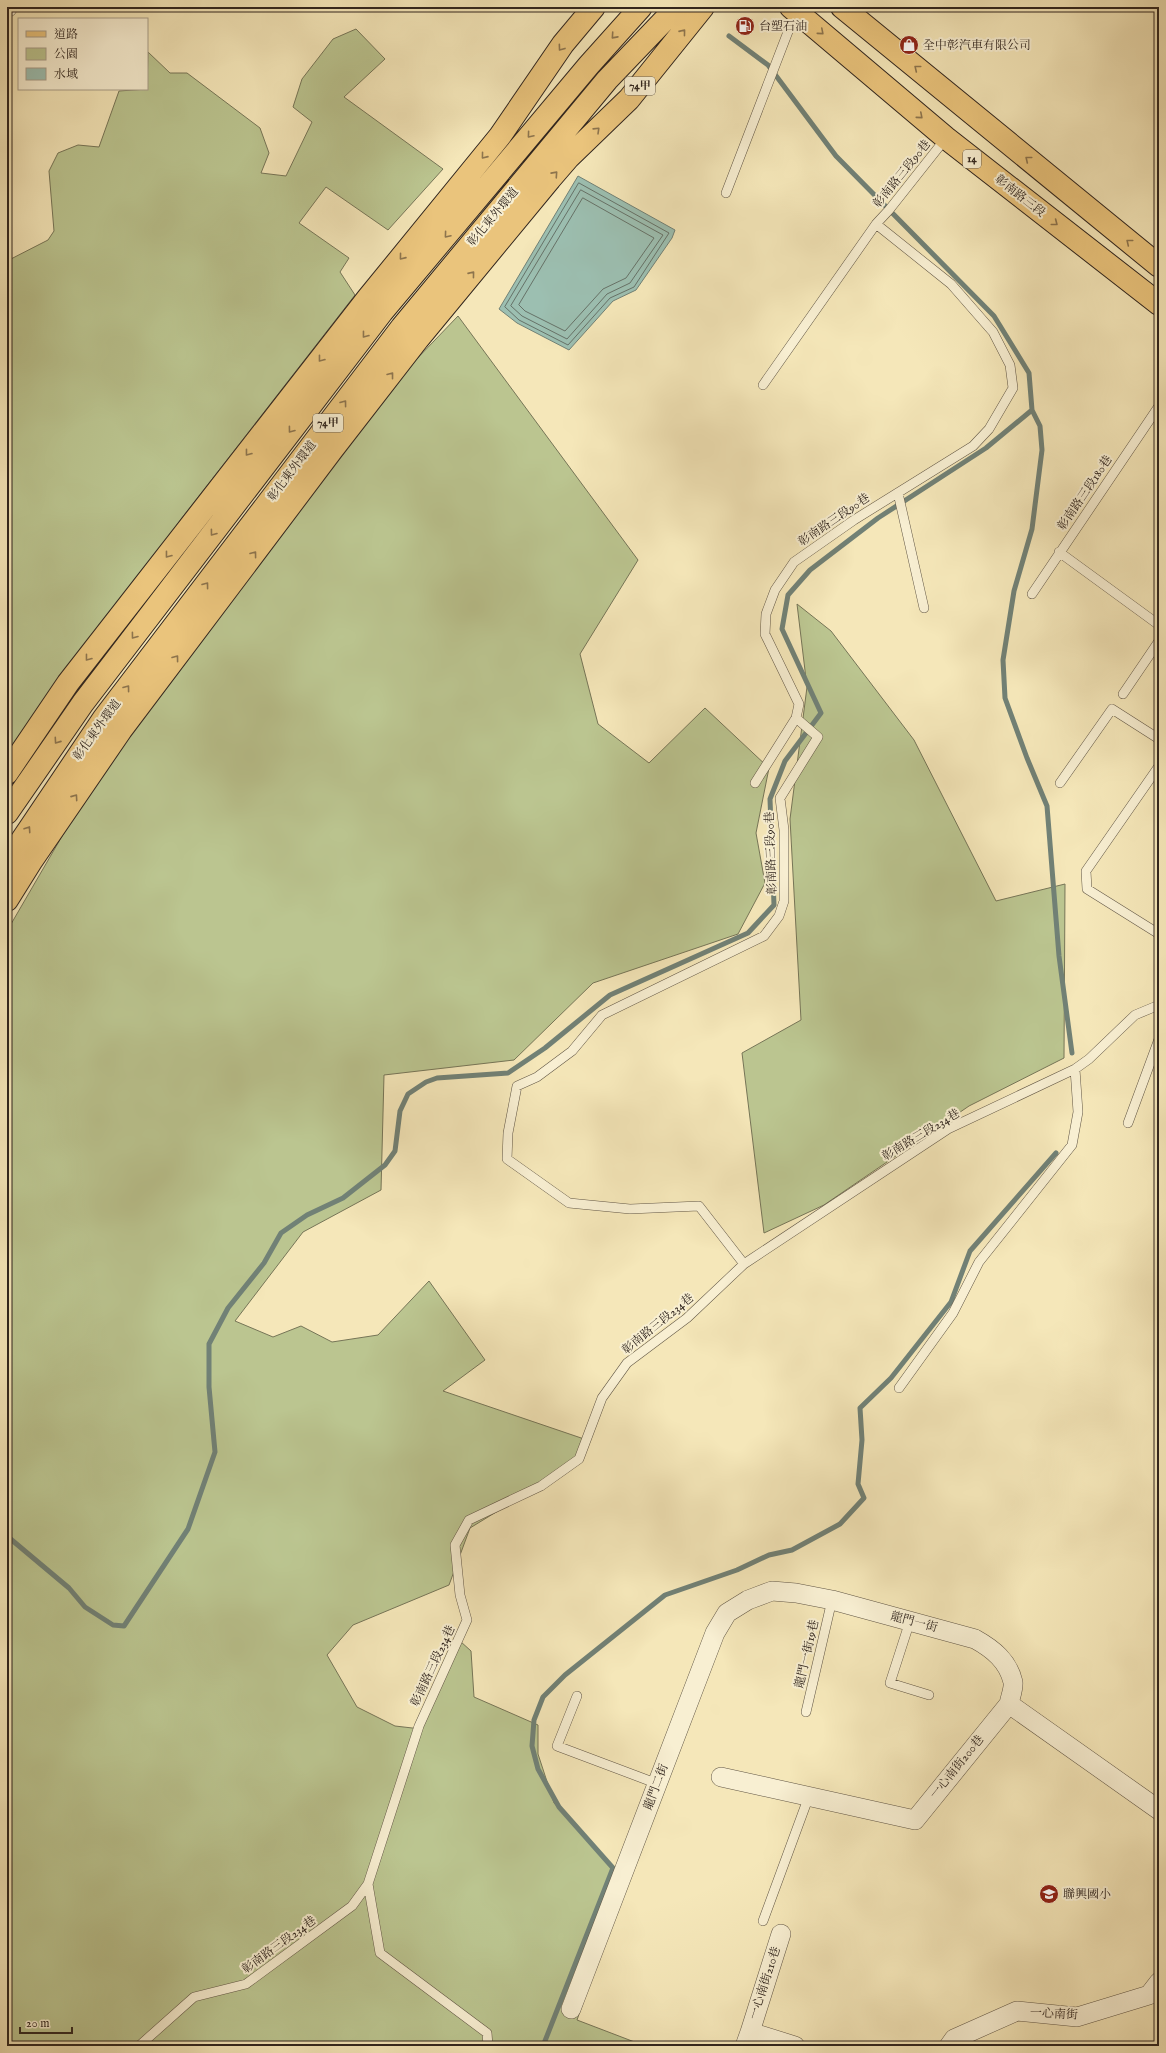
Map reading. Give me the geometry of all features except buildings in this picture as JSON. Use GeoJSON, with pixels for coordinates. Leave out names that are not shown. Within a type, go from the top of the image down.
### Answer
{"type":"FeatureCollection","features":[{"type":"Feature","properties":{"kind":"main road"},"geometry":{"type":"LineString","coordinates":[[7,773],[68,683],[368,298],[500,136],[563,44],[594,7]]}},
{"type":"Feature","properties":{"kind":"main road","name":"彰化東外環道"},"geometry":{"type":"LineString","coordinates":[[7,813],[83,703],[382,312],[588,65],[641,7]]}},
{"type":"Feature","properties":{"kind":"main road","name":"彰化東外環道"},"geometry":{"type":"LineString","coordinates":[[7,862],[104,718],[402,327],[607,80],[677,7]]}},
{"type":"Feature","properties":{"kind":"main road","name":"74甲"},"geometry":{"type":"LineString","coordinates":[[7,900],[32,860],[121,730],[332,450],[424,333],[569,157],[629,99],[703,7]]}},
{"type":"Feature","properties":{"kind":"main road"},"geometry":{"type":"LineString","coordinates":[[842,7],[1159,266]]}},
{"type":"Feature","properties":{"kind":"main road","name":"彰南路三段"},"geometry":{"type":"LineString","coordinates":[[794,9],[946,138],[1159,304]]}},
{"type":"Feature","properties":{"kind":"street","name":"龍門一街"},"geometry":{"type":"LineString","coordinates":[[772,1591],[796,1593],[832,1600],[975,1639],[991,1648],[1001,1657],[1013,1683],[1009,1704]]}},
{"type":"Feature","properties":{"kind":"street","name":"龍門二街"},"geometry":{"type":"LineString","coordinates":[[571,2010],[715,1633],[727,1613],[748,1600],[772,1591]]}},
{"type":"Feature","properties":{"kind":"street","name":"一心南街200巷"},"geometry":{"type":"LineString","coordinates":[[721,1777],[915,1820],[1009,1704]]}},
{"type":"Feature","properties":{"kind":"street"},"geometry":{"type":"LineString","coordinates":[[1009,1704],[1159,1810]]}},
{"type":"Feature","properties":{"kind":"street","name":"一心南街210巷"},"geometry":{"type":"LineString","coordinates":[[780,1934],[747,2039],[795,2046]]}},
{"type":"Feature","properties":{"kind":"street","name":"一心南街"},"geometry":{"type":"LineString","coordinates":[[949,2046],[954,2039],[1017,2011],[1077,2017],[1149,1995],[1159,1982]]}},
{"type":"Feature","properties":{"kind":"lane"},"geometry":{"type":"LineString","coordinates":[[726,193],[770,80],[794,9]]}},
{"type":"Feature","properties":{"kind":"lane","name":"彰南路三段90巷"},"geometry":{"type":"LineString","coordinates":[[763,385],[876,224],[895,203],[946,138]]}},
{"type":"Feature","properties":{"kind":"lane","name":"彰南路三段90巷"},"geometry":{"type":"LineString","coordinates":[[744,1264],[699,1206],[630,1209],[570,1203],[507,1160],[508,1133],[517,1086],[537,1077],[572,1051],[602,1015],[764,936],[779,916],[784,902],[784,830],[780,798],[818,737],[796,718],[799,704],[765,634],[766,614],[775,590],[794,562],[854,520],[973,446],[989,429],[1013,388],[1010,365],[993,332],[951,284],[876,224]]}},
{"type":"Feature","properties":{"kind":"lane","name":"彰南路三段180巷"},"geometry":{"type":"LineString","coordinates":[[1032,594],[1159,406]]}},
{"type":"Feature","properties":{"kind":"lane"},"geometry":{"type":"LineString","coordinates":[[898,493],[924,608]]}},
{"type":"Feature","properties":{"kind":"lane"},"geometry":{"type":"LineString","coordinates":[[1059,552],[1159,624]]}},
{"type":"Feature","properties":{"kind":"lane"},"geometry":{"type":"LineString","coordinates":[[1123,694],[1159,641]]}},
{"type":"Feature","properties":{"kind":"lane"},"geometry":{"type":"LineString","coordinates":[[1060,783],[1112,709],[1159,739]]}},
{"type":"Feature","properties":{"kind":"lane"},"geometry":{"type":"LineString","coordinates":[[755,783],[796,718]]}},
{"type":"Feature","properties":{"kind":"lane"},"geometry":{"type":"LineString","coordinates":[[1159,766],[1086,871],[1087,889],[1159,934]]}},
{"type":"Feature","properties":{"kind":"lane","name":"彰南路三段234巷"},"geometry":{"type":"LineString","coordinates":[[139,2046],[194,1997],[246,1984],[352,1906],[368,1884],[419,1726],[467,1620],[460,1595],[455,1545],[469,1520],[541,1486],[579,1459],[602,1398],[627,1363],[687,1318],[744,1264],[948,1129],[1075,1069],[1089,1059],[1135,1015],[1159,1005]]}},
{"type":"Feature","properties":{"kind":"lane"},"geometry":{"type":"LineString","coordinates":[[1128,1123],[1159,1039]]}},
{"type":"Feature","properties":{"kind":"lane"},"geometry":{"type":"LineString","coordinates":[[899,1388],[954,1313],[979,1262],[1072,1145],[1078,1112],[1075,1069]]}},
{"type":"Feature","properties":{"kind":"lane","name":"龍門一街19巷"},"geometry":{"type":"LineString","coordinates":[[806,1712],[832,1600]]}},
{"type":"Feature","properties":{"kind":"lane"},"geometry":{"type":"LineString","coordinates":[[910,1621],[890,1683],[929,1695]]}},
{"type":"Feature","properties":{"kind":"lane"},"geometry":{"type":"LineString","coordinates":[[577,1696],[557,1746],[658,1784]]}},
{"type":"Feature","properties":{"kind":"lane"},"geometry":{"type":"LineString","coordinates":[[763,1921],[808,1796]]}},
{"type":"Feature","properties":{"kind":"lane"},"geometry":{"type":"LineString","coordinates":[[368,1884],[380,1953],[487,2033],[488,2046]]}},
{"type":"Feature","properties":{"kind":"green space"},"geometry":{"type":"Polygon","coordinates":[[[356,29],[385,59],[344,97],[443,169],[388,230],[326,187],[299,223],[349,258],[340,272],[355,295],[181,519],[77,670],[7,779],[7,261],[48,240],[54,231],[49,171],[58,153],[78,145],[99,147],[119,91],[148,90],[148,52],[170,73],[187,73],[260,128],[269,153],[261,173],[286,176],[312,122],[293,107],[302,79],[333,39],[356,29]]]}},
{"type":"Feature","properties":{"kind":"green space"},"geometry":{"type":"Polygon","coordinates":[[[458,316],[638,560],[580,654],[598,724],[649,763],[705,708],[769,768],[756,833],[765,883],[738,934],[593,983],[514,1060],[384,1075],[381,1190],[303,1232],[235,1321],[273,1337],[301,1326],[332,1342],[378,1335],[429,1281],[485,1360],[443,1391],[590,1441],[583,1459],[470,1528],[449,1585],[353,1625],[327,1655],[357,1707],[395,1726],[421,1729],[460,1641],[471,1651],[474,1697],[538,1725],[538,1754],[554,1803],[626,1880],[577,2020],[645,2046],[7,2046],[7,931],[72,819],[204,624],[361,417],[458,316]]]}},
{"type":"Feature","properties":{"kind":"green space"},"geometry":{"type":"Polygon","coordinates":[[[797,604],[831,631],[914,740],[996,901],[1065,884],[1064,1058],[969,1106],[824,1205],[764,1233],[742,1053],[801,1020],[790,819],[807,687],[797,604]]]}},
{"type":"Feature","properties":{"kind":"water"},"geometry":{"type":"Polygon","coordinates":[[[578,176],[675,230],[672,238],[636,290],[613,301],[569,350],[517,323],[499,309],[578,176]]]}},
{"type":"Feature","properties":{"kind":"waterway"},"geometry":{"type":"LineString","coordinates":[[7,1536],[69,1588],[85,1607],[113,1625],[124,1626],[188,1529],[215,1452],[209,1387],[209,1344],[228,1308],[264,1263],[281,1233],[307,1215],[343,1198],[385,1165],[395,1151],[400,1111],[408,1094],[426,1082],[437,1078],[508,1073],[545,1048],[610,995],[748,933],[774,905],[770,799],[785,761],[821,713],[782,629],[788,595],[810,570],[878,518],[986,448],[1032,410],[1029,373],[994,316],[836,156],[768,65],[729,36]]}},
{"type":"Feature","properties":{"kind":"waterway"},"geometry":{"type":"LineString","coordinates":[[1032,410],[1040,426],[1042,450],[1032,529],[1014,591],[1003,660],[1005,698],[1027,758],[1047,806],[1059,956],[1072,1053]]}},
{"type":"Feature","properties":{"kind":"waterway"},"geometry":{"type":"LineString","coordinates":[[543,2046],[613,1868],[559,1807],[538,1769],[532,1746],[534,1720],[543,1697],[565,1675],[665,1595],[737,1570],[769,1555],[792,1550],[840,1524],[864,1498],[858,1484],[862,1440],[860,1408],[891,1378],[951,1302],[970,1251],[1056,1153]]}},
{"type":"Feature","properties":{"kind":"place","name":"台塑石油"},"geometry":{"type":"Point","coordinates":[745,26]}},
{"type":"Feature","properties":{"kind":"place","name":"全中彰汽車有限公司"},"geometry":{"type":"Point","coordinates":[909,45]}},
{"type":"Feature","properties":{"kind":"place","name":"聯興國小"},"geometry":{"type":"Point","coordinates":[1049,1894]}}]}
